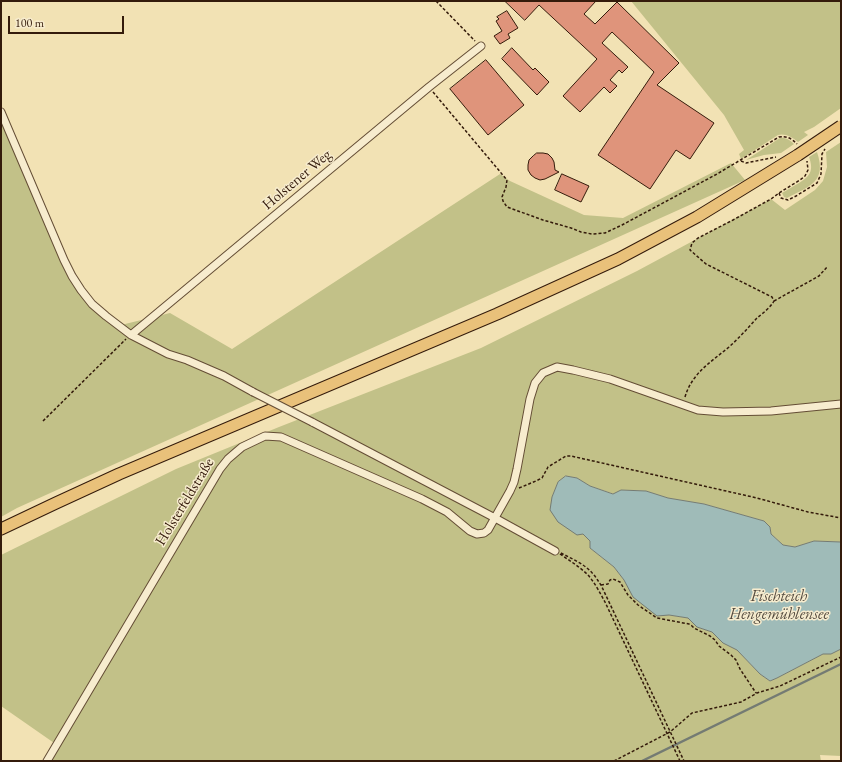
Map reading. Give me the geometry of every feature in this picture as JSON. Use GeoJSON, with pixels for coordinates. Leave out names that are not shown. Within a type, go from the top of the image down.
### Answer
{"type":"FeatureCollection","features":[{"type":"Feature","properties":{"kind":"main road"},"geometry":{"type":"LineString","coordinates":[[1,529],[126,471],[498,314],[618,259],[697,217],[798,155],[841,126]]}},
{"type":"Feature","properties":{"kind":"street","name":"Holstener Weg"},"geometry":{"type":"LineString","coordinates":[[131,335],[480,46]]}},
{"type":"Feature","properties":{"kind":"street"},"geometry":{"type":"LineString","coordinates":[[1,112],[72,276],[92,304],[112,321],[131,335],[168,354],[187,360],[224,376],[555,551]]}},
{"type":"Feature","properties":{"kind":"street"},"geometry":{"type":"LineString","coordinates":[[495,518],[510,491],[517,469],[530,399],[535,383],[543,373],[557,367],[610,379],[698,410],[723,412],[771,411],[841,404]]}},
{"type":"Feature","properties":{"kind":"street","name":"Holsterfeldstraße"},"geometry":{"type":"LineString","coordinates":[[47,761],[212,480],[228,458],[242,447],[264,436],[281,437],[422,499],[447,512],[470,531],[477,534],[484,533],[488,530],[495,518]]}},
{"type":"Feature","properties":{"kind":"path"},"geometry":{"type":"LineString","coordinates":[[436,1],[480,46]]}},
{"type":"Feature","properties":{"kind":"path"},"geometry":{"type":"LineString","coordinates":[[429,87],[507,180],[502,197],[507,207],[580,232],[592,234],[604,233],[622,225],[740,161],[746,163],[777,157]]}},
{"type":"Feature","properties":{"kind":"path"},"geometry":{"type":"LineString","coordinates":[[779,193],[781,198],[788,200],[817,182],[821,174],[822,154],[828,146]]}},
{"type":"Feature","properties":{"kind":"path"},"geometry":{"type":"LineString","coordinates":[[733,220],[698,238],[692,243],[690,250],[706,264],[772,297],[774,301]]}},
{"type":"Feature","properties":{"kind":"path"},"geometry":{"type":"LineString","coordinates":[[682,404],[693,379],[699,371],[730,346],[772,305],[774,301],[819,276],[827,267]]}},
{"type":"Feature","properties":{"kind":"path"},"geometry":{"type":"LineString","coordinates":[[43,421],[131,335]]}},
{"type":"Feature","properties":{"kind":"path"},"geometry":{"type":"LineString","coordinates":[[510,491],[542,478],[548,467],[566,456],[571,456],[757,498],[808,512],[841,518]]}},
{"type":"Feature","properties":{"kind":"path"},"geometry":{"type":"LineString","coordinates":[[555,551],[576,560],[593,573],[601,585],[684,761]]}},
{"type":"Feature","properties":{"kind":"path"},"geometry":{"type":"LineString","coordinates":[[555,551],[581,568],[594,583],[605,602],[680,761]]}},
{"type":"Feature","properties":{"kind":"path"},"geometry":{"type":"LineString","coordinates":[[601,585],[608,584],[610,580],[613,579],[620,582],[628,595],[638,605],[656,618],[689,624],[710,636],[719,646],[736,660],[740,669],[757,693]]}},
{"type":"Feature","properties":{"kind":"path"},"geometry":{"type":"LineString","coordinates":[[614,761],[667,734],[692,713],[741,702],[757,693],[780,686],[841,657]]}},
{"type":"Feature","properties":{"kind":"shaded area"},"geometry":{"type":"Polygon","coordinates":[[[631,1],[841,1],[841,108],[814,127],[804,132],[808,135],[798,142],[788,136],[778,135],[741,159],[739,154],[744,150],[724,115],[631,1]]]}},
{"type":"Feature","properties":{"kind":"shaded area"},"geometry":{"type":"Polygon","coordinates":[[[1,114],[70,276],[117,327],[170,313],[232,349],[500,174],[510,181],[584,215],[623,218],[731,163],[745,180],[17,508],[1,517],[1,114]]]}},
{"type":"Feature","properties":{"kind":"shaded area"},"geometry":{"type":"Polygon","coordinates":[[[780,138],[787,139],[794,144],[781,153],[764,155],[746,160],[780,138]]]}},
{"type":"Feature","properties":{"kind":"shaded area"},"geometry":{"type":"Polygon","coordinates":[[[841,142],[841,542],[814,541],[795,547],[783,545],[771,534],[770,527],[764,521],[704,504],[668,498],[646,491],[621,490],[614,494],[590,486],[577,478],[566,476],[558,482],[552,497],[590,541],[590,548],[614,567],[624,580],[657,615],[688,618],[697,627],[712,632],[723,643],[737,650],[760,674],[770,681],[823,654],[831,654],[841,649],[841,756],[820,755],[821,761],[47,761],[57,745],[1,706],[1,555],[176,469],[481,348],[637,271],[771,199],[785,210],[815,190],[823,181],[827,167],[826,152],[841,142]]]}},
{"type":"Feature","properties":{"kind":"shaded area"},"geometry":{"type":"Polygon","coordinates":[[[817,152],[820,162],[818,177],[803,190],[787,198],[784,197],[782,193],[806,178],[810,173],[811,166],[809,157],[817,152]]]}},
{"type":"Feature","properties":{"kind":"water","name":"Fischteich Hengemühlensee"},"geometry":{"type":"Polygon","coordinates":[[[566,476],[577,478],[590,486],[613,494],[621,490],[646,491],[668,498],[704,504],[764,521],[770,527],[771,534],[783,545],[795,547],[814,541],[841,542],[841,649],[831,654],[823,654],[770,681],[760,674],[737,650],[723,643],[712,632],[697,627],[688,618],[669,615],[657,616],[633,597],[624,580],[614,567],[590,548],[590,541],[583,534],[577,535],[558,522],[550,510],[552,497],[558,482],[566,476]]]}},
{"type":"Feature","properties":{"kind":"building"},"geometry":{"type":"Polygon","coordinates":[[[505,1],[596,1],[584,14],[595,24],[617,2],[679,63],[657,85],[714,123],[690,159],[676,150],[650,189],[598,155],[654,72],[612,32],[602,43],[628,67],[622,73],[619,70],[610,80],[617,86],[610,93],[604,87],[580,112],[563,96],[597,59],[539,5],[525,20],[505,1]]]}},
{"type":"Feature","properties":{"kind":"building"},"geometry":{"type":"Polygon","coordinates":[[[507,11],[518,28],[508,34],[510,38],[500,44],[494,36],[502,31],[496,21],[499,19],[497,17],[507,11]]]}},
{"type":"Feature","properties":{"kind":"building"},"geometry":{"type":"Polygon","coordinates":[[[512,48],[533,70],[535,68],[549,82],[537,95],[502,59],[512,48]]]}},
{"type":"Feature","properties":{"kind":"building"},"geometry":{"type":"Polygon","coordinates":[[[486,60],[524,105],[488,135],[450,89],[486,60]]]}},
{"type":"Feature","properties":{"kind":"building"},"geometry":{"type":"Polygon","coordinates":[[[537,153],[548,154],[554,162],[555,170],[559,172],[540,180],[531,175],[528,170],[529,160],[537,153]]]}},
{"type":"Feature","properties":{"kind":"building"},"geometry":{"type":"Polygon","coordinates":[[[562,174],[589,186],[581,202],[555,190],[562,174]]]}},
{"type":"Feature","properties":{"kind":"waterway"},"geometry":{"type":"LineString","coordinates":[[642,761],[841,664]]}}]}
